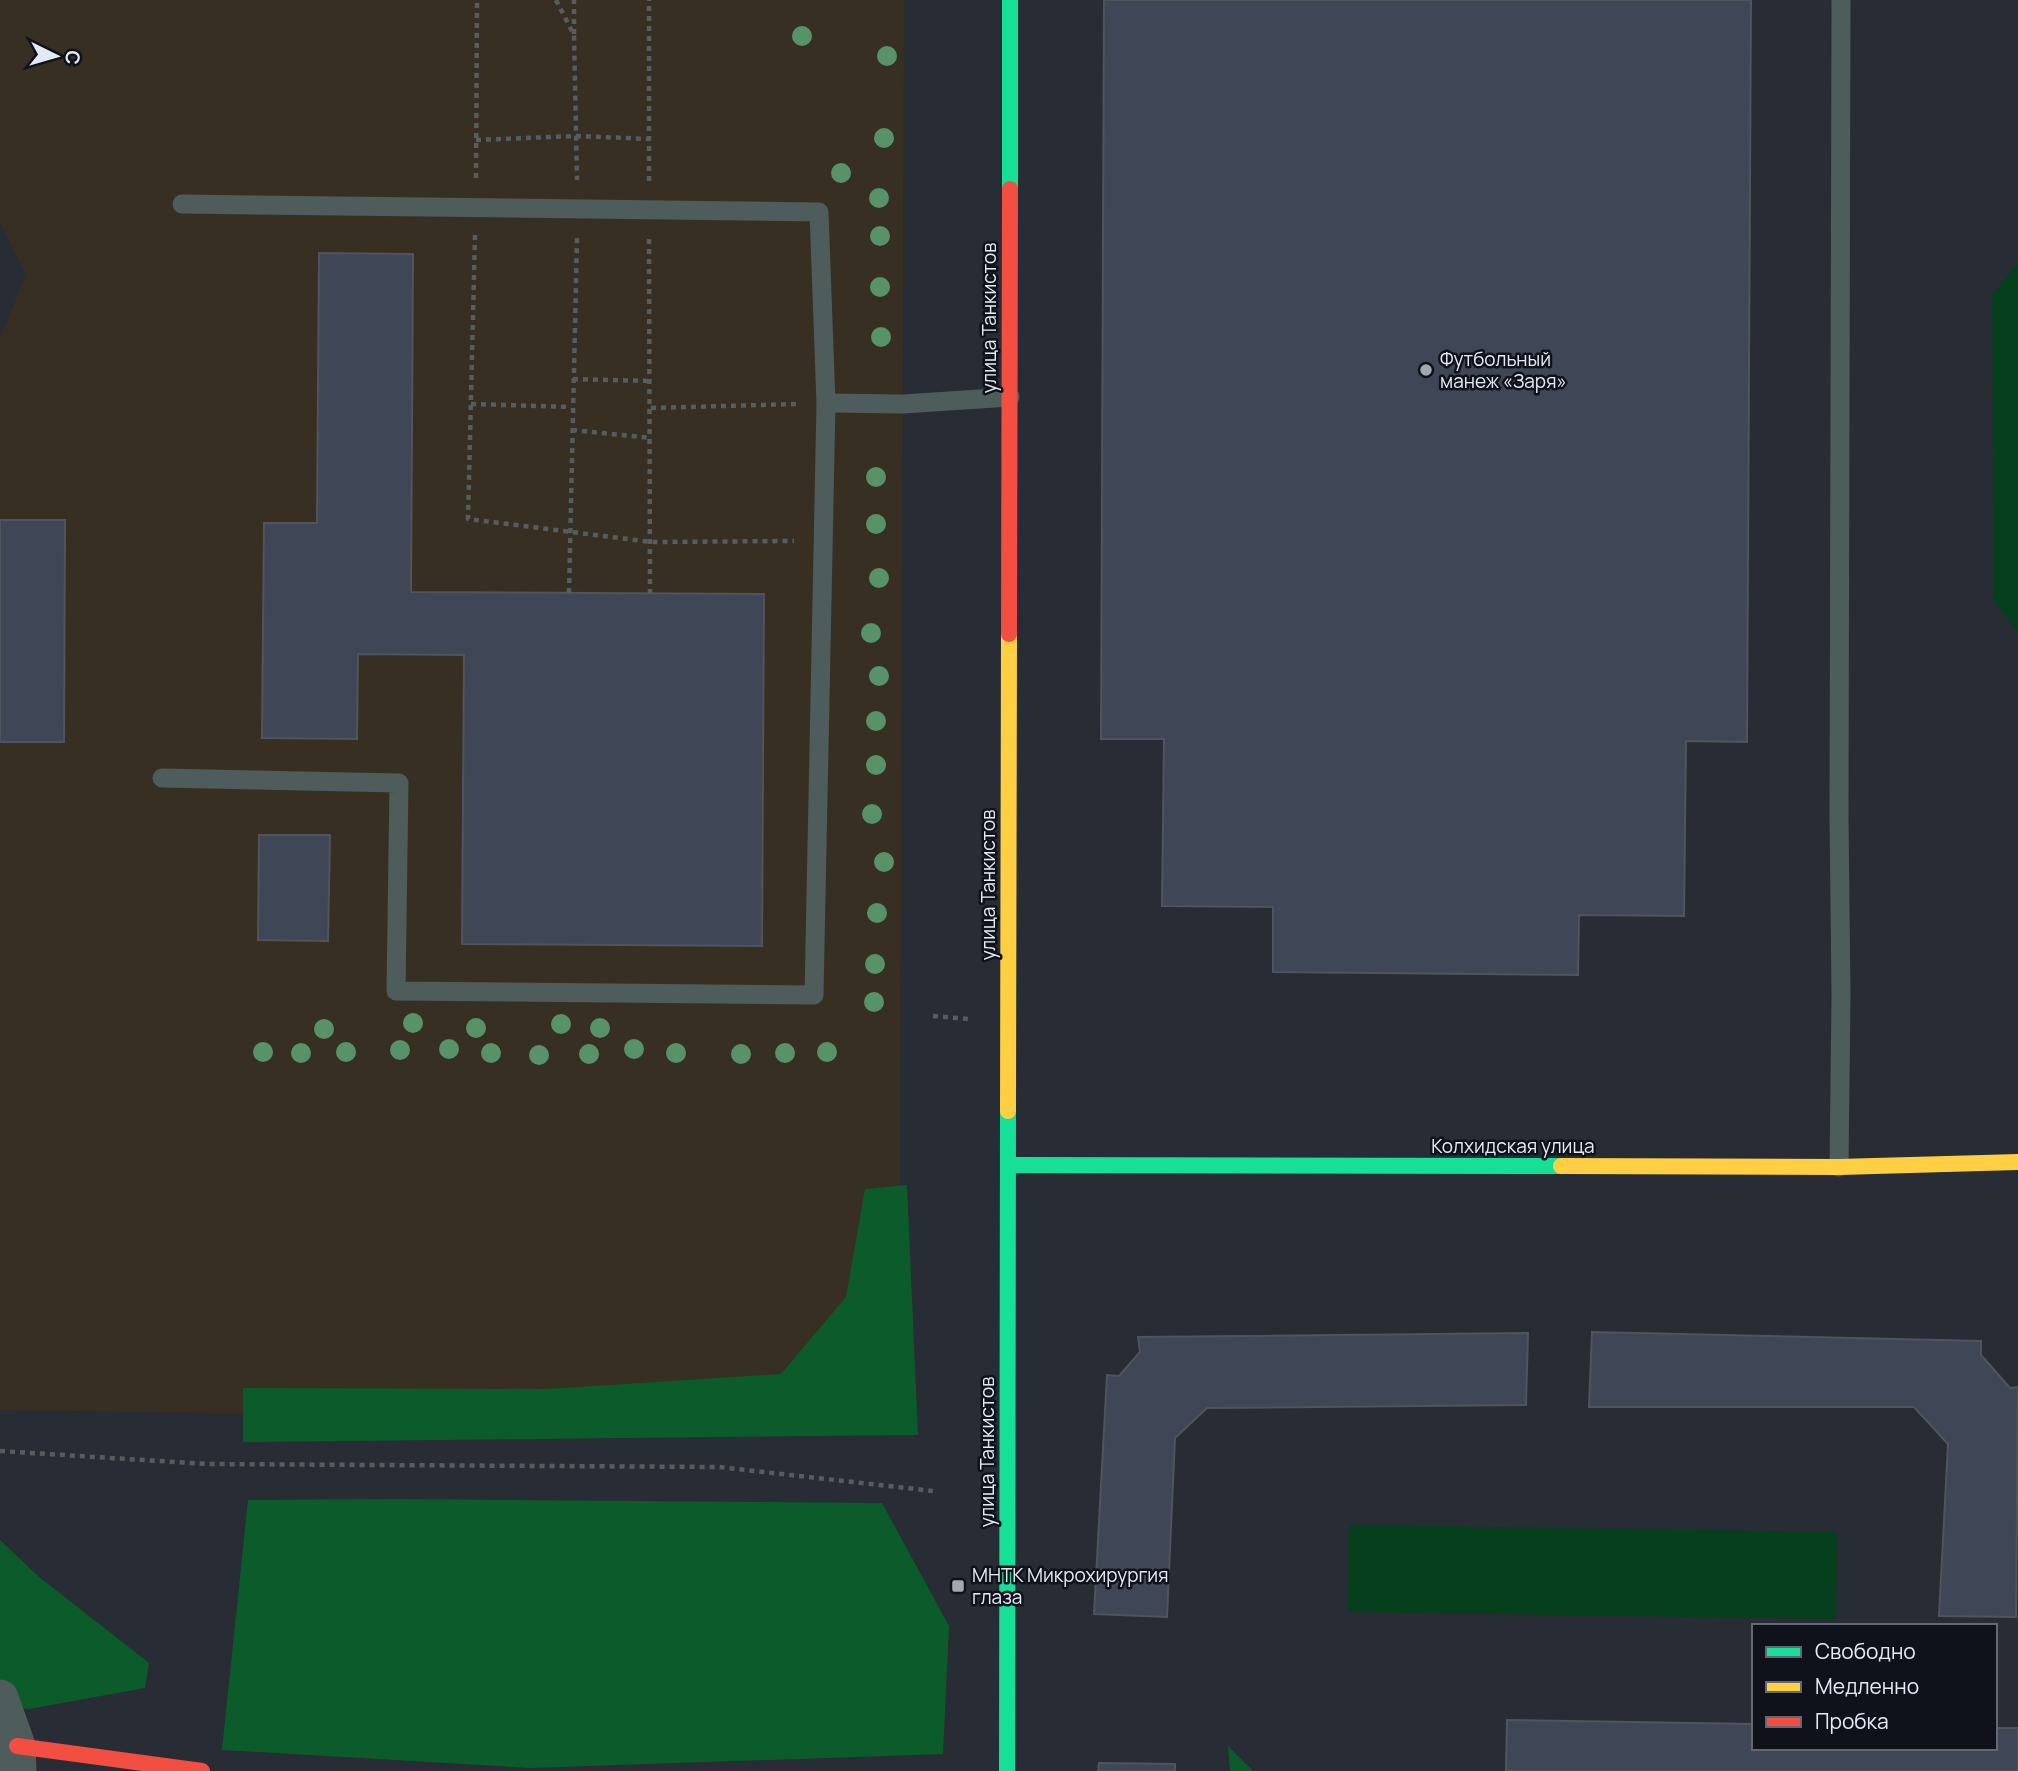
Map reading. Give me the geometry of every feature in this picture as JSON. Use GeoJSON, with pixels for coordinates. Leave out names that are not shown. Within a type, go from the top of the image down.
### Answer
{"type":"FeatureCollection","features":[{"type":"Feature","properties":{"kind":"street","name":"улица Танкистов"},"geometry":{"type":"LineString","coordinates":[[1007,1771],[1010,0]]}},
{"type":"Feature","properties":{"kind":"street","name":"Колхидская улица"},"geometry":{"type":"LineString","coordinates":[[1009,1165],[1839,1167],[2018,1162]]}},
{"type":"Feature","properties":{"kind":"street"},"geometry":{"type":"LineString","coordinates":[[0,1698],[18,1758],[202,1771]]}},
{"type":"Feature","properties":{"kind":"lane"},"geometry":{"type":"LineString","coordinates":[[1839,1167],[1841,0]]}},
{"type":"Feature","properties":{"kind":"lane"},"geometry":{"type":"LineString","coordinates":[[162,778],[399,783],[396,990],[814,995],[826,403],[819,212],[182,204]]}},
{"type":"Feature","properties":{"kind":"lane"},"geometry":{"type":"LineString","coordinates":[[826,403],[903,404],[1010,397]]}},
{"type":"Feature","properties":{"kind":"path"},"geometry":{"type":"LineString","coordinates":[[477,0],[476,208],[468,519],[651,542],[823,541]]}},
{"type":"Feature","properties":{"kind":"path"},"geometry":{"type":"LineString","coordinates":[[555,0],[574,35]]}},
{"type":"Feature","properties":{"kind":"path"},"geometry":{"type":"LineString","coordinates":[[569,593],[578,209],[574,0]]}},
{"type":"Feature","properties":{"kind":"path"},"geometry":{"type":"LineString","coordinates":[[649,0],[650,593]]}},
{"type":"Feature","properties":{"kind":"path"},"geometry":{"type":"LineString","coordinates":[[476,140],[576,136],[650,139]]}},
{"type":"Feature","properties":{"kind":"path"},"geometry":{"type":"LineString","coordinates":[[573,379],[650,381]]}},
{"type":"Feature","properties":{"kind":"path"},"geometry":{"type":"LineString","coordinates":[[651,408],[826,403]]}},
{"type":"Feature","properties":{"kind":"path"},"geometry":{"type":"LineString","coordinates":[[471,404],[572,407]]}},
{"type":"Feature","properties":{"kind":"path"},"geometry":{"type":"LineString","coordinates":[[572,430],[651,438]]}},
{"type":"Feature","properties":{"kind":"path"},"geometry":{"type":"LineString","coordinates":[[933,1016],[973,1019]]}},
{"type":"Feature","properties":{"kind":"path"},"geometry":{"type":"LineString","coordinates":[[0,1451],[207,1464],[719,1467],[933,1491]]}},
{"type":"Feature","properties":{"kind":"shaded area"},"geometry":{"type":"Polygon","coordinates":[[[0,0],[904,0],[899,1422],[0,1410],[0,339],[26,274],[0,222],[0,0]]]}},
{"type":"Feature","properties":{"kind":"green space"},"geometry":{"type":"Polygon","coordinates":[[[2018,264],[2018,632],[1994,602],[1992,294],[2018,264]]]}},
{"type":"Feature","properties":{"kind":"green space"},"geometry":{"type":"Polygon","coordinates":[[[907,1185],[918,1435],[243,1442],[243,1388],[548,1389],[781,1374],[846,1297],[865,1189],[907,1185]]]}},
{"type":"Feature","properties":{"kind":"green space"},"geometry":{"type":"Polygon","coordinates":[[[248,1500],[882,1503],[949,1626],[943,1754],[530,1768],[222,1750],[248,1500]]]}},
{"type":"Feature","properties":{"kind":"green space"},"geometry":{"type":"Polygon","coordinates":[[[1349,1525],[1837,1532],[1836,1619],[1348,1612],[1349,1525]]]}},
{"type":"Feature","properties":{"kind":"green space"},"geometry":{"type":"Polygon","coordinates":[[[0,1540],[39,1577],[149,1663],[145,1688],[29,1709],[0,1704],[0,1540]]]}},
{"type":"Feature","properties":{"kind":"green space"},"geometry":{"type":"Polygon","coordinates":[[[1228,1746],[1253,1771],[1230,1771],[1228,1746]]]}},
{"type":"Feature","properties":{"kind":"building","name":"Футбольный манеж «Заря»"},"geometry":{"type":"Polygon","coordinates":[[[1104,0],[1751,0],[1747,742],[1686,741],[1684,916],[1579,915],[1578,975],[1273,972],[1273,907],[1162,906],[1164,739],[1101,739],[1104,0]]]}},
{"type":"Feature","properties":{"kind":"building"},"geometry":{"type":"Polygon","coordinates":[[[319,253],[413,254],[411,592],[764,594],[762,946],[462,944],[464,655],[358,654],[357,739],[262,738],[264,523],[317,523],[319,253]]]}},
{"type":"Feature","properties":{"kind":"building"},"geometry":{"type":"Polygon","coordinates":[[[0,520],[65,520],[64,742],[0,742],[0,520]]]}},
{"type":"Feature","properties":{"kind":"building"},"geometry":{"type":"Polygon","coordinates":[[[259,835],[330,835],[328,941],[258,940],[259,835]]]}},
{"type":"Feature","properties":{"kind":"building"},"geometry":{"type":"Polygon","coordinates":[[[1592,1332],[1981,1341],[1981,1355],[2010,1388],[2018,1387],[2016,1617],[1939,1616],[1948,1444],[1914,1407],[1589,1407],[1592,1332]]]}},
{"type":"Feature","properties":{"kind":"building"},"geometry":{"type":"Polygon","coordinates":[[[1528,1333],[1526,1405],[1207,1408],[1175,1438],[1167,1617],[1094,1614],[1107,1375],[1119,1376],[1140,1352],[1138,1337],[1528,1333]]]}},
{"type":"Feature","properties":{"kind":"building"},"geometry":{"type":"Polygon","coordinates":[[[1507,1720],[1752,1724],[1752,1750],[1997,1750],[1997,1728],[2018,1728],[2018,1771],[1506,1771],[1507,1720]]]}},
{"type":"Feature","properties":{"kind":"building"},"geometry":{"type":"Polygon","coordinates":[[[1099,1763],[1175,1764],[1175,1771],[1098,1771],[1099,1763]]]}},
{"type":"Feature","properties":{"kind":"traffic: fast"},"geometry":{"type":"LineString","coordinates":[[1010,0],[1010,189]]}},
{"type":"Feature","properties":{"kind":"traffic: fast"},"geometry":{"type":"LineString","coordinates":[[1007,1771],[1008,1111]]}},
{"type":"Feature","properties":{"kind":"traffic: fast"},"geometry":{"type":"LineString","coordinates":[[1009,1165],[1561,1166]]}},
{"type":"Feature","properties":{"kind":"traffic: slow"},"geometry":{"type":"LineString","coordinates":[[1008,1111],[1009,634]]}},
{"type":"Feature","properties":{"kind":"traffic: slow"},"geometry":{"type":"LineString","coordinates":[[1561,1166],[1839,1167],[2018,1162]]}},
{"type":"Feature","properties":{"kind":"traffic: jam"},"geometry":{"type":"LineString","coordinates":[[1009,634],[1010,189]]}},
{"type":"Feature","properties":{"kind":"traffic: jam"},"geometry":{"type":"LineString","coordinates":[[17,1746],[202,1771]]}},
{"type":"Feature","properties":{"kind":"place","name":"Футбольный манеж «Заря»"},"geometry":{"type":"Point","coordinates":[1426,370]}},
{"type":"Feature","properties":{"kind":"place","name":"МНТК Микрохирургия глаза"},"geometry":{"type":"Point","coordinates":[958,1586]}}]}
